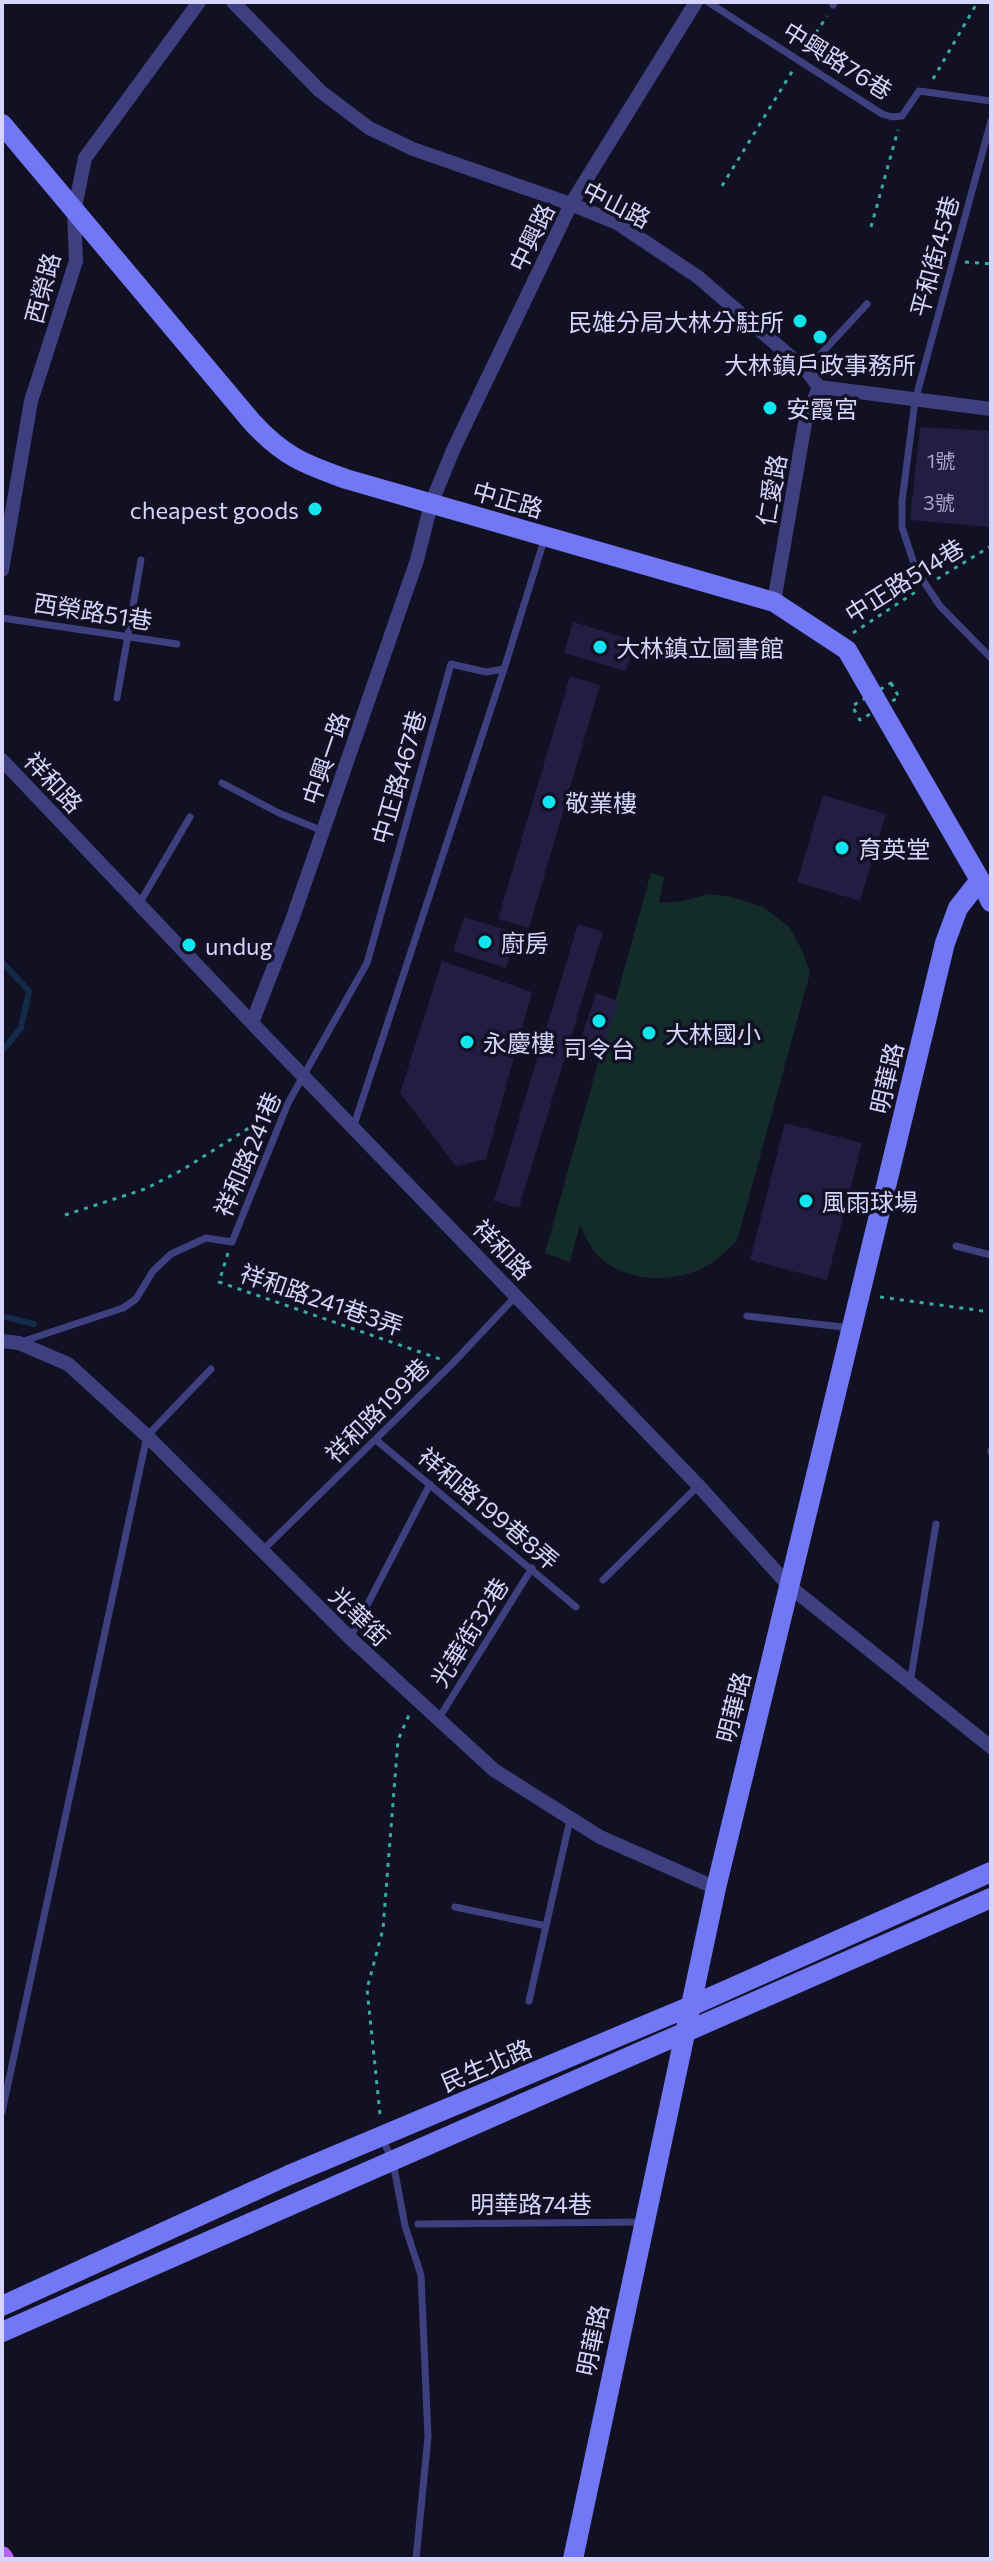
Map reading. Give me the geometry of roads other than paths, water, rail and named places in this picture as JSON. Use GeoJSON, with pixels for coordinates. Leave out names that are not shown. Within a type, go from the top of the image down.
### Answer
{"type":"FeatureCollection","features":[{"type":"Feature","properties":{"kind":"street","name":"西榮路"},"geometry":{"type":"LineString","coordinates":[[2,570],[31,401],[76,261],[74,212],[85,158],[199,2]]}},
{"type":"Feature","properties":{"kind":"street","name":"中山路"},"geometry":{"type":"LineString","coordinates":[[233,2],[320,91],[369,128],[413,149],[617,223],[698,277],[806,370],[819,387]]}},
{"type":"Feature","properties":{"kind":"street","name":"中興路"},"geometry":{"type":"LineString","coordinates":[[431,504],[454,448],[571,204],[696,2]]}},
{"type":"Feature","properties":{"kind":"street","name":"中正路"},"geometry":{"type":"LineString","coordinates":[[2,124],[272,444],[301,462],[346,479],[774,602],[847,650],[986,877],[991,902]]}},
{"type":"Feature","properties":{"kind":"street"},"geometry":{"type":"LineString","coordinates":[[819,387],[991,409]]}},
{"type":"Feature","properties":{"kind":"street","name":"仁愛路"},"geometry":{"type":"LineString","coordinates":[[774,602],[805,423],[819,387]]}},
{"type":"Feature","properties":{"kind":"street","name":"中興一路"},"geometry":{"type":"LineString","coordinates":[[252,1023],[292,920],[417,560],[431,504]]}},
{"type":"Feature","properties":{"kind":"street","name":"祥和路"},"geometry":{"type":"LineString","coordinates":[[2,760],[517,1295],[698,1485],[789,1586],[991,1747]]}},
{"type":"Feature","properties":{"kind":"street","name":"明華路"},"geometry":{"type":"LineString","coordinates":[[573,2559],[716,1888],[945,943],[958,908],[986,877]]}},
{"type":"Feature","properties":{"kind":"street","name":"光華街"},"geometry":{"type":"LineString","coordinates":[[2,1341],[19,1343],[68,1364],[147,1436],[350,1638],[494,1770],[600,1837],[716,1888]]}},
{"type":"Feature","properties":{"kind":"street","name":"民生北路"},"geometry":{"type":"LineString","coordinates":[[2,2306],[289,2175],[691,2006],[991,1872]]}},
{"type":"Feature","properties":{"kind":"street"},"geometry":{"type":"LineString","coordinates":[[2,2332],[991,1898]]}},
{"type":"Feature","properties":{"kind":"lane","name":"中興路76巷"},"geometry":{"type":"LineString","coordinates":[[708,2],[882,114],[902,116],[919,91],[991,101]]}},
{"type":"Feature","properties":{"kind":"lane","name":"平和街45巷"},"geometry":{"type":"LineString","coordinates":[[991,121],[915,401],[902,501],[902,527],[916,570],[940,606],[991,658]]}},
{"type":"Feature","properties":{"kind":"lane"},"geometry":{"type":"LineString","coordinates":[[806,370],[867,304]]}},
{"type":"Feature","properties":{"kind":"lane"},"geometry":{"type":"LineString","coordinates":[[353,1128],[545,537]]}},
{"type":"Feature","properties":{"kind":"lane"},"geometry":{"type":"LineString","coordinates":[[117,698],[141,560]]}},
{"type":"Feature","properties":{"kind":"lane","name":"西榮路51巷"},"geometry":{"type":"LineString","coordinates":[[2,618],[177,644]]}},
{"type":"Feature","properties":{"kind":"lane","name":"中正路467巷"},"geometry":{"type":"LineString","coordinates":[[302,1075],[317,1054],[367,963],[451,664],[486,672],[504,669]]}},
{"type":"Feature","properties":{"kind":"lane"},"geometry":{"type":"LineString","coordinates":[[222,783],[279,813],[323,831]]}},
{"type":"Feature","properties":{"kind":"lane"},"geometry":{"type":"LineString","coordinates":[[139,904],[190,817]]}},
{"type":"Feature","properties":{"kind":"lane","name":"祥和路241巷"},"geometry":{"type":"LineString","coordinates":[[19,1343],[123,1308],[136,1299],[153,1271],[171,1254],[206,1238],[232,1242],[302,1075]]}},
{"type":"Feature","properties":{"kind":"lane"},"geometry":{"type":"LineString","coordinates":[[956,1246],[991,1255]]}},
{"type":"Feature","properties":{"kind":"lane","name":"祥和路199巷"},"geometry":{"type":"LineString","coordinates":[[262,1551],[453,1363],[517,1295]]}},
{"type":"Feature","properties":{"kind":"lane"},"geometry":{"type":"LineString","coordinates":[[747,1316],[853,1328]]}},
{"type":"Feature","properties":{"kind":"lane"},"geometry":{"type":"LineString","coordinates":[[2,2112],[147,1436],[211,1369]]}},
{"type":"Feature","properties":{"kind":"lane","name":"祥和路199巷8弄"},"geometry":{"type":"LineString","coordinates":[[376,1440],[576,1607]]}},
{"type":"Feature","properties":{"kind":"lane"},"geometry":{"type":"LineString","coordinates":[[350,1638],[430,1484]]}},
{"type":"Feature","properties":{"kind":"lane"},"geometry":{"type":"LineString","coordinates":[[603,1580],[698,1485]]}},
{"type":"Feature","properties":{"kind":"lane"},"geometry":{"type":"LineString","coordinates":[[910,1683],[936,1524]]}},
{"type":"Feature","properties":{"kind":"lane","name":"光華街32巷"},"geometry":{"type":"LineString","coordinates":[[439,1718],[532,1568]]}},
{"type":"Feature","properties":{"kind":"lane"},"geometry":{"type":"LineString","coordinates":[[529,2001],[570,1820]]}},
{"type":"Feature","properties":{"kind":"lane"},"geometry":{"type":"LineString","coordinates":[[455,1907],[546,1926]]}},
{"type":"Feature","properties":{"kind":"lane"},"geometry":{"type":"LineString","coordinates":[[382,2138],[393,2162],[405,2226],[421,2275],[428,2437],[416,2559]]}},
{"type":"Feature","properties":{"kind":"lane","name":"明華路74巷"},"geometry":{"type":"LineString","coordinates":[[418,2224],[644,2222]]}},
{"type":"Feature","properties":{"kind":"waterway"},"geometry":{"type":"LineString","coordinates":[[2,962],[29,991],[21,1028],[2,1051]]}},
{"type":"Feature","properties":{"kind":"waterway"},"geometry":{"type":"LineString","coordinates":[[2,1316],[34,1324]]}},
{"type":"Feature","properties":{"kind":"place","name":"民雄分局大林分駐所"},"geometry":{"type":"Point","coordinates":[800,321]}},
{"type":"Feature","properties":{"kind":"place","name":"大林鎮戶政事務所"},"geometry":{"type":"Point","coordinates":[820,337]}},
{"type":"Feature","properties":{"kind":"place","name":"安霞宮"},"geometry":{"type":"Point","coordinates":[770,408]}},
{"type":"Feature","properties":{"kind":"place","name":"cheapest goods"},"geometry":{"type":"Point","coordinates":[315,509]}},
{"type":"Feature","properties":{"kind":"place","name":"大林鎮立圖書館"},"geometry":{"type":"Point","coordinates":[600,647]}},
{"type":"Feature","properties":{"kind":"place","name":"敬業樓"},"geometry":{"type":"Point","coordinates":[549,802]}},
{"type":"Feature","properties":{"kind":"place","name":"育英堂"},"geometry":{"type":"Point","coordinates":[842,848]}},
{"type":"Feature","properties":{"kind":"place","name":"廚房"},"geometry":{"type":"Point","coordinates":[485,942]}},
{"type":"Feature","properties":{"kind":"place","name":"undug"},"geometry":{"type":"Point","coordinates":[189,945]}},
{"type":"Feature","properties":{"kind":"place","name":"司令台"},"geometry":{"type":"Point","coordinates":[599,1021]}},
{"type":"Feature","properties":{"kind":"place","name":"大林國小"},"geometry":{"type":"Point","coordinates":[649,1033]}},
{"type":"Feature","properties":{"kind":"place","name":"永慶樓"},"geometry":{"type":"Point","coordinates":[467,1042]}},
{"type":"Feature","properties":{"kind":"place","name":"風雨球場"},"geometry":{"type":"Point","coordinates":[806,1201]}}]}
